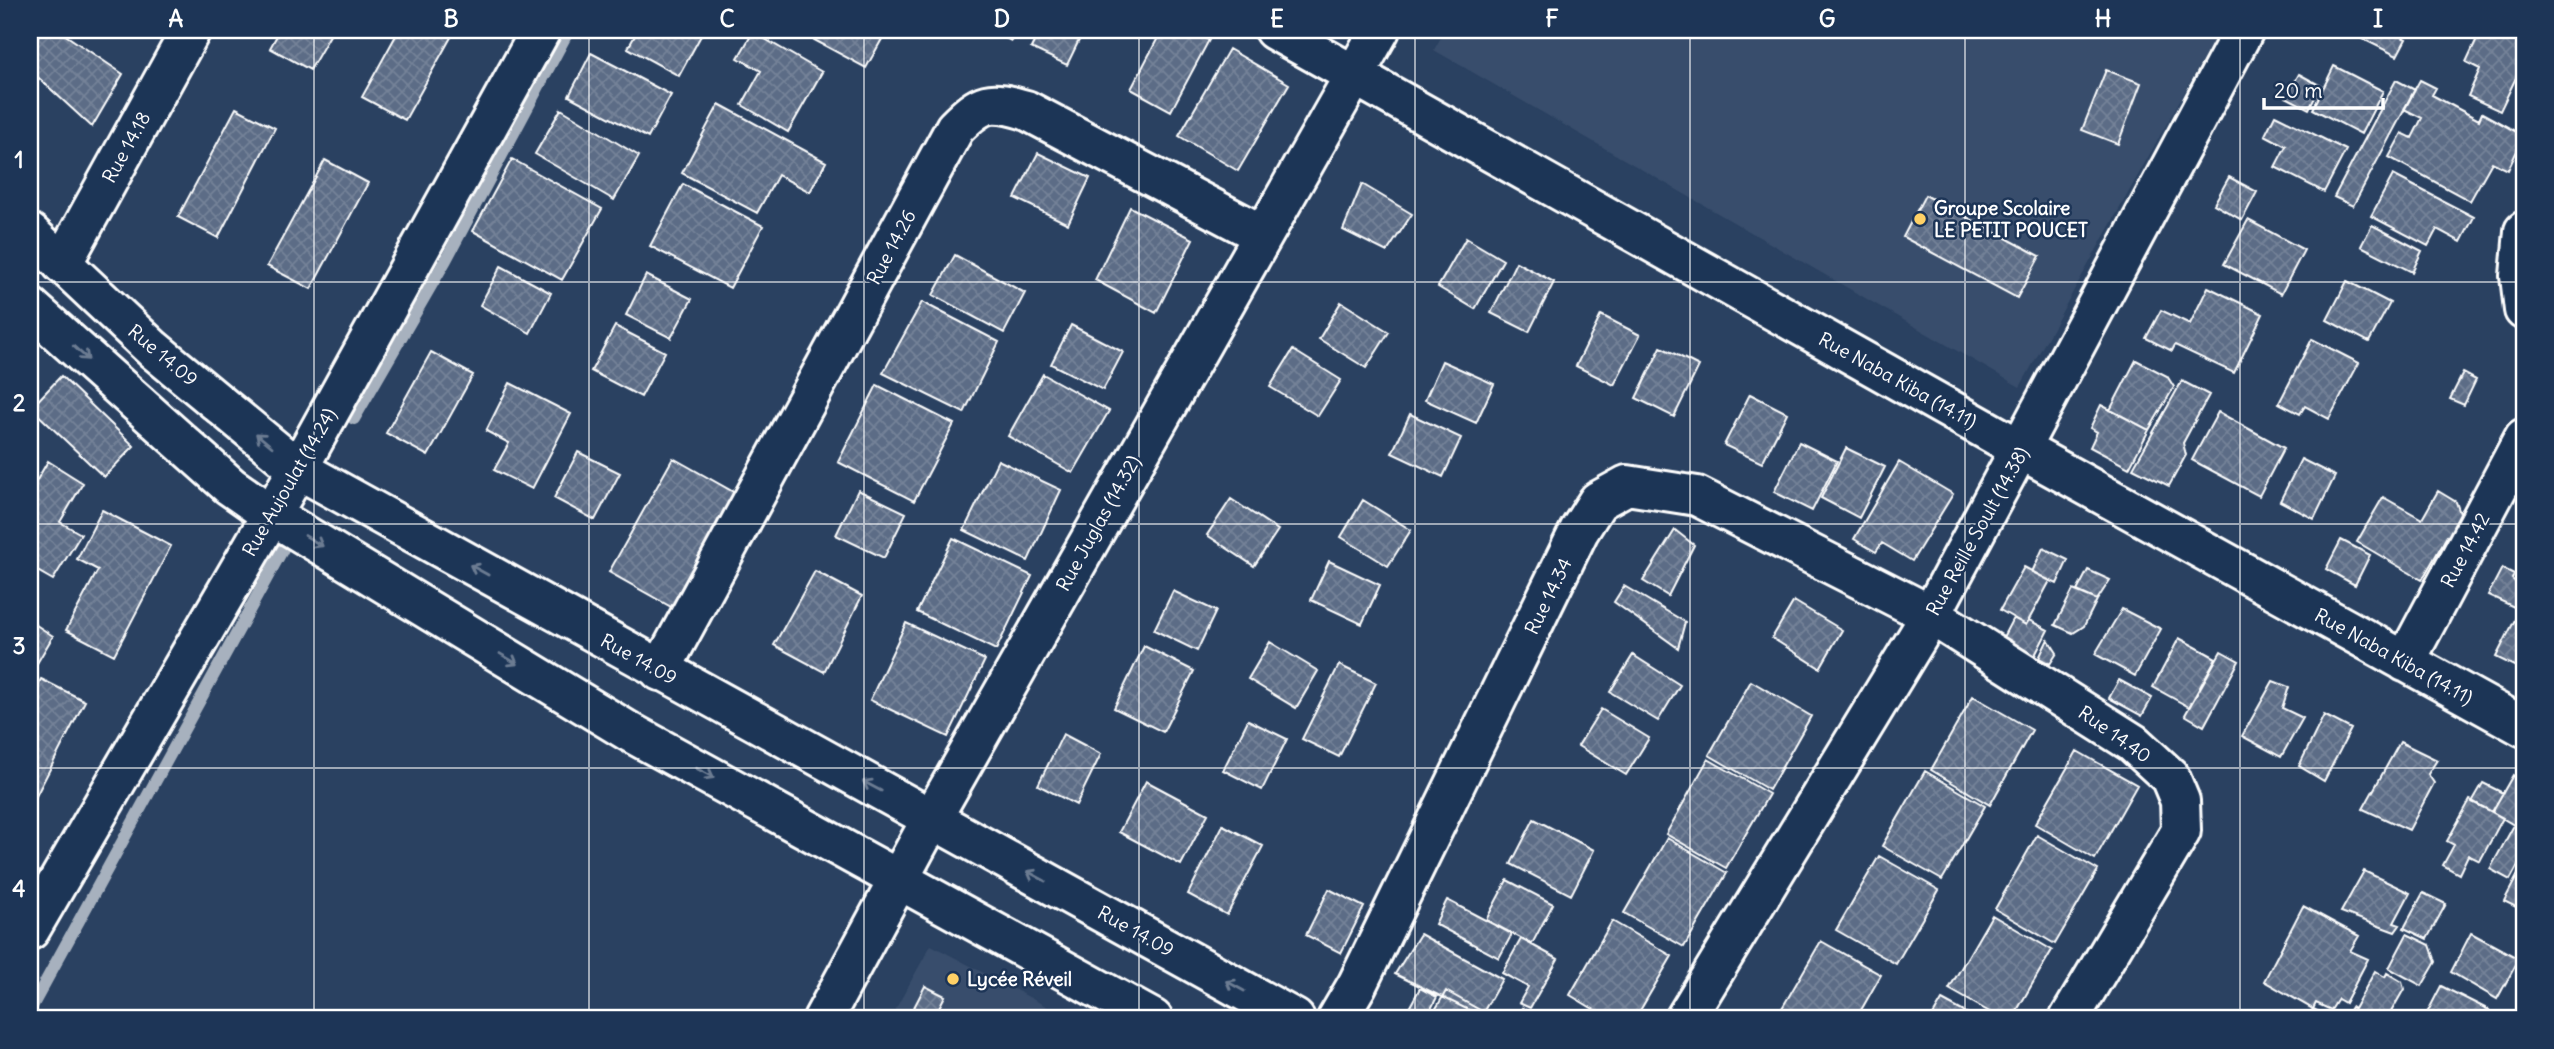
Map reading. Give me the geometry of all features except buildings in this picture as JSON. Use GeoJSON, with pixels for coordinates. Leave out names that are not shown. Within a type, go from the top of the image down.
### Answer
{"type":"FeatureCollection","features":[{"type":"Feature","properties":{"kind":"street","name":"Rue 14.18"},"geometry":{"type":"LineString","coordinates":[[62,264],[191,30]]}},
{"type":"Feature","properties":{"kind":"street","name":"Rue Aujoulat (14.24)"},"geometry":{"type":"LineString","coordinates":[[30,930],[298,468],[541,30]]}},
{"type":"Feature","properties":{"kind":"street","name":"Rue Naba Kiba (14.11)"},"geometry":{"type":"LineString","coordinates":[[1274,30],[1357,74],[2022,450],[2524,727]]}},
{"type":"Feature","properties":{"kind":"street","name":"Rue Juglas (14.32)"},"geometry":{"type":"LineString","coordinates":[[823,1019],[902,880],[932,818],[1261,234],[1357,74],[1380,30]]}},
{"type":"Feature","properties":{"kind":"street","name":"Rue Reille Soult (14.38)"},"geometry":{"type":"LineString","coordinates":[[1685,1019],[1931,615],[2022,450],[2244,30]]}},
{"type":"Feature","properties":{"kind":"street","name":"Rue 14.26"},"geometry":{"type":"LineString","coordinates":[[660,671],[956,128],[976,107],[998,102],[1026,110],[1261,234]]}},
{"type":"Feature","properties":{"kind":"street"},"geometry":{"type":"LineString","coordinates":[[2524,231],[2520,276],[2524,310]]}},
{"type":"Feature","properties":{"kind":"street","name":"Rue 14.09"},"geometry":{"type":"LineString","coordinates":[[30,233],[153,349],[298,468],[660,671],[1295,1019]]}},
{"type":"Feature","properties":{"kind":"street"},"geometry":{"type":"LineString","coordinates":[[30,307],[230,486],[270,514],[628,731],[1153,1019]]}},
{"type":"Feature","properties":{"kind":"street","name":"Rue 14.42"},"geometry":{"type":"LineString","coordinates":[[2405,662],[2524,438]]}},
{"type":"Feature","properties":{"kind":"street","name":"Rue 14.34"},"geometry":{"type":"LineString","coordinates":[[1337,1019],[1357,985],[1579,531],[1598,501],[1627,485],[1697,496],[1931,615]]}},
{"type":"Feature","properties":{"kind":"street","name":"Rue 14.40"},"geometry":{"type":"LineString","coordinates":[[1931,615],[2133,743],[2170,777],[2180,802],[2181,831],[2069,1019]]}},
{"type":"Feature","properties":{"kind":"shaded area","name":"Groupe Scolaire LE PETIT POUCET"},"geometry":{"type":"Polygon","coordinates":[[[1445,30],[2219,30],[2020,387],[1434,50],[1445,30]]]}},
{"type":"Feature","properties":{"kind":"shaded area","name":"Lycée Réveil"},"geometry":{"type":"Polygon","coordinates":[[[931,945],[1070,1019],[890,1019],[931,945]]]}},
{"type":"Feature","properties":{"kind":"waterway"},"geometry":{"type":"LineString","coordinates":[[354,419],[446,260],[569,30]]}},
{"type":"Feature","properties":{"kind":"waterway"},"geometry":{"type":"LineString","coordinates":[[30,1010],[290,536]]}},
{"type":"Feature","properties":{"kind":"place","name":"Groupe Scolaire LE PETIT POUCET"},"geometry":{"type":"Point","coordinates":[1920,219]}},
{"type":"Feature","properties":{"kind":"place","name":"Lycée Réveil"},"geometry":{"type":"Point","coordinates":[953,979]}}]}
